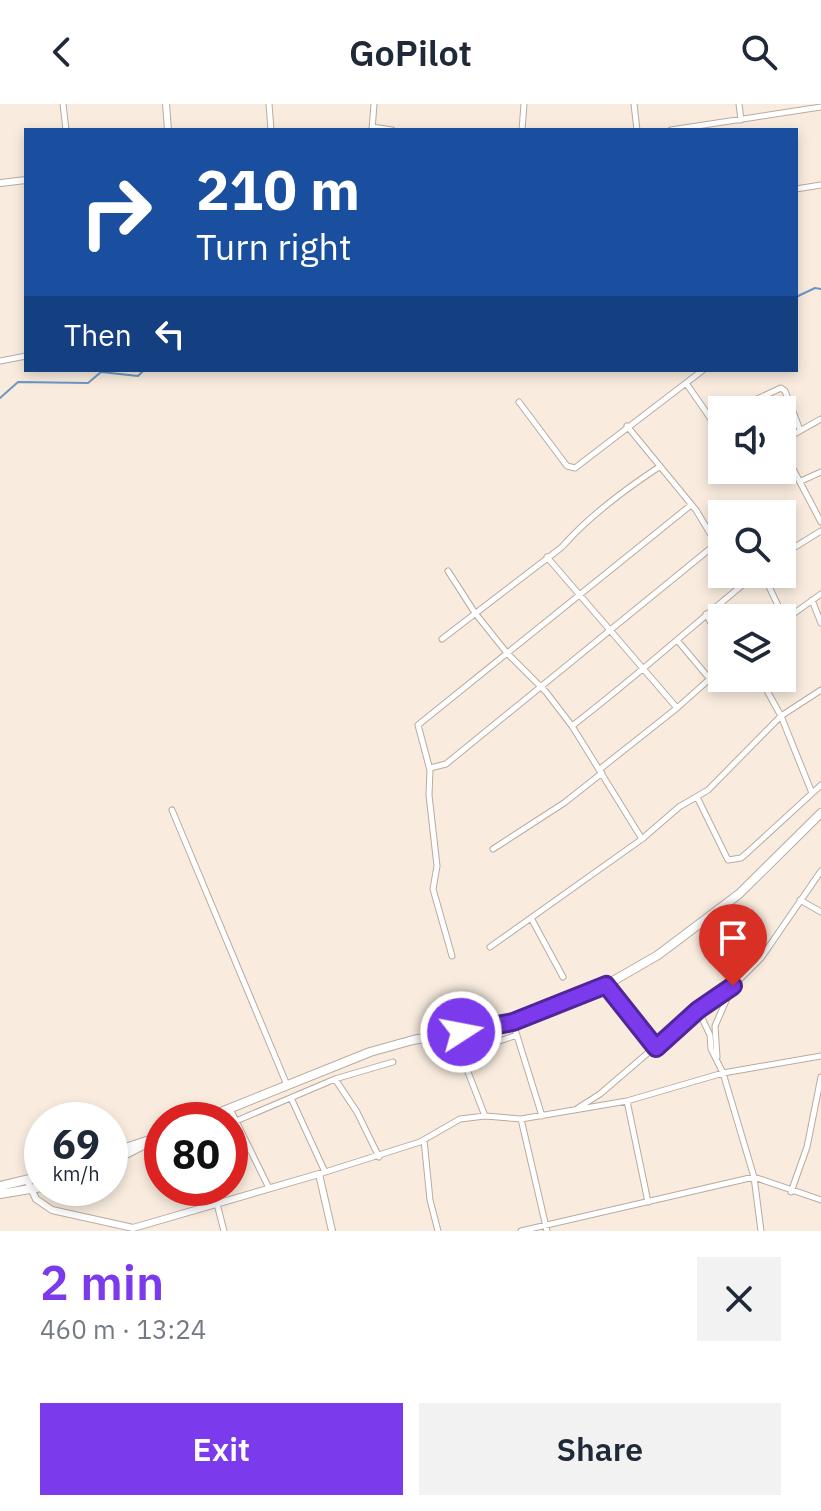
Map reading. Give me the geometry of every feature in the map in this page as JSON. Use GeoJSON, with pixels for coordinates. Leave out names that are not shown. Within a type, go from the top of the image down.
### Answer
{"type":"FeatureCollection","features":[{"type":"Feature","properties":{"kind":"highway"},"geometry":{"type":"LineString","coordinates":[[244,1102],[370,1052],[413,1040],[513,1022],[606,985],[658,955],[722,908],[821,813]]}},
{"type":"Feature","properties":{"kind":"highway"},"geometry":{"type":"LineString","coordinates":[[0,1186],[24,1184]]}},
{"type":"Feature","properties":{"kind":"highway"},"geometry":{"type":"LineString","coordinates":[[0,1194],[24,1185]]}},
{"type":"Feature","properties":{"kind":"street"},"geometry":{"type":"LineString","coordinates":[[63,104],[66,128]]}},
{"type":"Feature","properties":{"kind":"street"},"geometry":{"type":"LineString","coordinates":[[166,104],[168,128]]}},
{"type":"Feature","properties":{"kind":"street"},"geometry":{"type":"LineString","coordinates":[[269,104],[271,128]]}},
{"type":"Feature","properties":{"kind":"street"},"geometry":{"type":"LineString","coordinates":[[372,128],[374,104]]}},
{"type":"Feature","properties":{"kind":"street"},"geometry":{"type":"LineString","coordinates":[[522,128],[524,104]]}},
{"type":"Feature","properties":{"kind":"street"},"geometry":{"type":"LineString","coordinates":[[634,104],[637,128]]}},
{"type":"Feature","properties":{"kind":"street"},"geometry":{"type":"LineString","coordinates":[[739,104],[741,120]]}},
{"type":"Feature","properties":{"kind":"street"},"geometry":{"type":"LineString","coordinates":[[685,128],[821,107]]}},
{"type":"Feature","properties":{"kind":"street"},"geometry":{"type":"LineString","coordinates":[[0,183],[24,180]]}},
{"type":"Feature","properties":{"kind":"street"},"geometry":{"type":"LineString","coordinates":[[798,189],[821,185]]}},
{"type":"Feature","properties":{"kind":"street"},"geometry":{"type":"LineString","coordinates":[[0,361],[24,356]]}},
{"type":"Feature","properties":{"kind":"street"},"geometry":{"type":"LineString","coordinates":[[519,402],[570,468],[700,372]]}},
{"type":"Feature","properties":{"kind":"street"},"geometry":{"type":"LineString","coordinates":[[686,383],[708,413]]}},
{"type":"Feature","properties":{"kind":"street"},"geometry":{"type":"LineString","coordinates":[[764,396],[781,388],[787,396]]}},
{"type":"Feature","properties":{"kind":"street"},"geometry":{"type":"LineString","coordinates":[[796,432],[821,419]]}},
{"type":"Feature","properties":{"kind":"street"},"geometry":{"type":"LineString","coordinates":[[796,420],[800,430]]}},
{"type":"Feature","properties":{"kind":"street"},"geometry":{"type":"LineString","coordinates":[[627,426],[708,526]]}},
{"type":"Feature","properties":{"kind":"street"},"geometry":{"type":"LineString","coordinates":[[442,639],[547,557],[628,488],[659,467]]}},
{"type":"Feature","properties":{"kind":"street"},"geometry":{"type":"LineString","coordinates":[[796,472],[821,522]]}},
{"type":"Feature","properties":{"kind":"street"},"geometry":{"type":"LineString","coordinates":[[801,481],[821,472]]}},
{"type":"Feature","properties":{"kind":"street"},"geometry":{"type":"LineString","coordinates":[[452,956],[433,889],[437,866],[429,795],[430,768],[418,725],[691,505]]}},
{"type":"Feature","properties":{"kind":"street"},"geometry":{"type":"LineString","coordinates":[[796,546],[821,531]]}},
{"type":"Feature","properties":{"kind":"street"},"geometry":{"type":"LineString","coordinates":[[430,768],[446,764],[708,551]]}},
{"type":"Feature","properties":{"kind":"street"},"geometry":{"type":"LineString","coordinates":[[547,557],[677,708]]}},
{"type":"Feature","properties":{"kind":"street"},"geometry":{"type":"LineString","coordinates":[[448,571],[475,613],[572,726],[642,839]]}},
{"type":"Feature","properties":{"kind":"street"},"geometry":{"type":"LineString","coordinates":[[572,726],[644,670],[738,588]]}},
{"type":"Feature","properties":{"kind":"street"},"geometry":{"type":"LineString","coordinates":[[796,612],[821,594]]}},
{"type":"Feature","properties":{"kind":"street"},"geometry":{"type":"LineString","coordinates":[[812,600],[821,623]]}},
{"type":"Feature","properties":{"kind":"street"},"geometry":{"type":"LineString","coordinates":[[706,614],[708,618]]}},
{"type":"Feature","properties":{"kind":"street"},"geometry":{"type":"LineString","coordinates":[[677,640],[708,677]]}},
{"type":"Feature","properties":{"kind":"street"},"geometry":{"type":"LineString","coordinates":[[493,849],[554,811],[708,679]]}},
{"type":"Feature","properties":{"kind":"street"},"geometry":{"type":"LineString","coordinates":[[490,947],[642,839],[679,807],[708,790],[781,716],[821,690]]}},
{"type":"Feature","properties":{"kind":"street"},"geometry":{"type":"LineString","coordinates":[[768,692],[781,716],[812,793]]}},
{"type":"Feature","properties":{"kind":"street"},"geometry":{"type":"LineString","coordinates":[[697,797],[728,860],[741,858],[821,785]]}},
{"type":"Feature","properties":{"kind":"street"},"geometry":{"type":"LineString","coordinates":[[172,810],[287,1085]]}},
{"type":"Feature","properties":{"kind":"street"},"geometry":{"type":"LineString","coordinates":[[576,1109],[656,1048],[698,1010],[733,986],[761,958],[821,871]]}},
{"type":"Feature","properties":{"kind":"street"},"geometry":{"type":"LineString","coordinates":[[800,900],[821,912]]}},
{"type":"Feature","properties":{"kind":"street"},"geometry":{"type":"LineString","coordinates":[[722,908],[761,958]]}},
{"type":"Feature","properties":{"kind":"street"},"geometry":{"type":"LineString","coordinates":[[531,918],[563,977]]}},
{"type":"Feature","properties":{"kind":"street"},"geometry":{"type":"LineString","coordinates":[[606,985],[656,1048]]}},
{"type":"Feature","properties":{"kind":"street"},"geometry":{"type":"LineString","coordinates":[[712,1034],[733,986]]}},
{"type":"Feature","properties":{"kind":"street"},"geometry":{"type":"LineString","coordinates":[[698,1010],[712,1034],[717,1061],[754,1177],[761,1231]]}},
{"type":"Feature","properties":{"kind":"street"},"geometry":{"type":"LineString","coordinates":[[513,1022],[542,1116]]}},
{"type":"Feature","properties":{"kind":"street"},"geometry":{"type":"LineString","coordinates":[[485,1116],[461,1054],[517,1035]]}},
{"type":"Feature","properties":{"kind":"street"},"geometry":{"type":"LineString","coordinates":[[248,1194],[379,1157],[424,1140],[451,1123],[485,1116],[521,1119],[627,1101],[723,1073],[821,1056]]}},
{"type":"Feature","properties":{"kind":"street"},"geometry":{"type":"LineString","coordinates":[[248,1116],[335,1079],[393,1062]]}},
{"type":"Feature","properties":{"kind":"street"},"geometry":{"type":"LineString","coordinates":[[791,1192],[807,1147],[821,1077]]}},
{"type":"Feature","properties":{"kind":"street"},"geometry":{"type":"LineString","coordinates":[[335,1079],[357,1112],[379,1157]]}},
{"type":"Feature","properties":{"kind":"street"},"geometry":{"type":"LineString","coordinates":[[291,1098],[322,1173],[332,1231]]}},
{"type":"Feature","properties":{"kind":"street"},"geometry":{"type":"LineString","coordinates":[[627,1101],[648,1202]]}},
{"type":"Feature","properties":{"kind":"street"},"geometry":{"type":"LineString","coordinates":[[521,1119],[547,1228]]}},
{"type":"Feature","properties":{"kind":"street"},"geometry":{"type":"LineString","coordinates":[[424,1140],[430,1200],[438,1231]]}},
{"type":"Feature","properties":{"kind":"street"},"geometry":{"type":"LineString","coordinates":[[248,1145],[269,1188]]}},
{"type":"Feature","properties":{"kind":"street"},"geometry":{"type":"LineString","coordinates":[[521,1231],[547,1228],[754,1177],[821,1200]]}},
{"type":"Feature","properties":{"kind":"street"},"geometry":{"type":"LineString","coordinates":[[43,1206],[111,1228],[141,1228],[211,1206]]}},
{"type":"Feature","properties":{"kind":"street"},"geometry":{"type":"LineString","coordinates":[[218,1206],[224,1231]]}},
{"type":"Feature","properties":{"kind":"waterway"},"geometry":{"type":"LineString","coordinates":[[798,296],[815,288],[821,289]]}},
{"type":"Feature","properties":{"kind":"waterway"},"geometry":{"type":"LineString","coordinates":[[0,398],[18,382],[88,383],[101,372]]}},
{"type":"Feature","properties":{"kind":"waterway"},"geometry":{"type":"LineString","coordinates":[[101,372],[138,376],[142,372]]}},
{"type":"Feature","properties":{"kind":"route"},"geometry":{"type":"LineString","coordinates":[[461,1032],[513,1022],[606,985],[656,1048],[698,1010],[733,986]]}}]}
